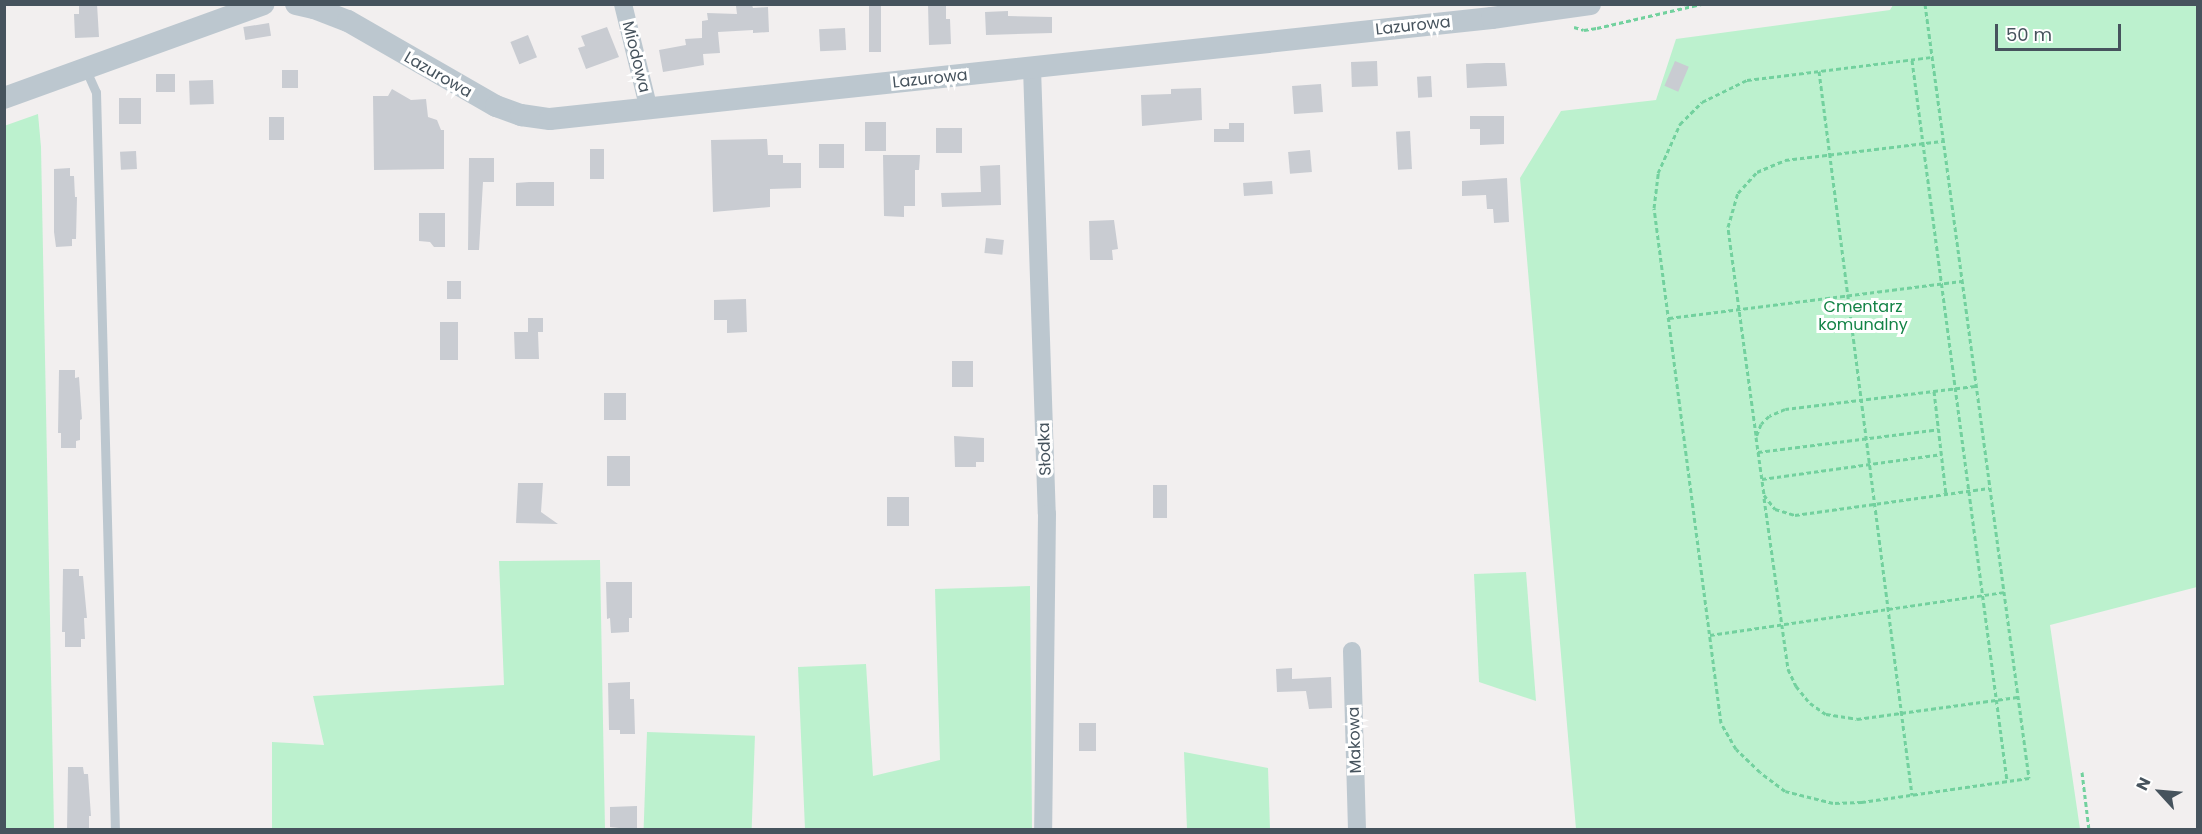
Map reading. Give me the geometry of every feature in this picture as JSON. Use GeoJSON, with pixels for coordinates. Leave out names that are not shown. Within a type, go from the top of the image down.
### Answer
{"type":"FeatureCollection","features":[{"type":"Feature","properties":{"kind":"street"},"geometry":{"type":"LineString","coordinates":[[4,98],[264,4]]}},
{"type":"Feature","properties":{"kind":"street","name":"Lazurowa"},"geometry":{"type":"LineString","coordinates":[[296,4],[348,21],[470,94],[521,115],[550,119],[1480,19],[1590,4]]}},
{"type":"Feature","properties":{"kind":"street","name":"Miodowa"},"geometry":{"type":"LineString","coordinates":[[623,4],[649,110]]}},
{"type":"Feature","properties":{"kind":"street","name":"Słodka"},"geometry":{"type":"LineString","coordinates":[[1032,68],[1047,514],[1043,830]]}},
{"type":"Feature","properties":{"kind":"street","name":"Makowa"},"geometry":{"type":"LineString","coordinates":[[1352,651],[1357,830]]}},
{"type":"Feature","properties":{"kind":"lane"},"geometry":{"type":"LineString","coordinates":[[85,68],[96,92],[115,830]]}},
{"type":"Feature","properties":{"kind":"path"},"geometry":{"type":"LineString","coordinates":[[1925,4],[2029,778],[1912,795],[1833,803],[1785,791],[1760,772],[1736,749],[1721,723],[1654,208],[1658,173],[1680,124],[1702,102],[1747,80],[1931,57]]}},
{"type":"Feature","properties":{"kind":"path"},"geometry":{"type":"LineString","coordinates":[[1912,60],[2007,781]]}},
{"type":"Feature","properties":{"kind":"path"},"geometry":{"type":"LineString","coordinates":[[1819,71],[1912,795]]}},
{"type":"Feature","properties":{"kind":"path"},"geometry":{"type":"LineString","coordinates":[[1942,141],[1785,160],[1769,165],[1745,182],[1738,193],[1728,227],[1758,452],[1788,669],[1796,686],[1810,703],[1826,714],[1842,719],[2018,697]]}},
{"type":"Feature","properties":{"kind":"path"},"geometry":{"type":"LineString","coordinates":[[1669,318],[1962,281]]}},
{"type":"Feature","properties":{"kind":"path"},"geometry":{"type":"LineString","coordinates":[[1756,437],[1761,424],[1778,411],[1976,386]]}},
{"type":"Feature","properties":{"kind":"path"},"geometry":{"type":"LineString","coordinates":[[1934,391],[1946,494]]}},
{"type":"Feature","properties":{"kind":"path"},"geometry":{"type":"LineString","coordinates":[[1758,452],[1939,429]]}},
{"type":"Feature","properties":{"kind":"path"},"geometry":{"type":"LineString","coordinates":[[1762,479],[1942,454]]}},
{"type":"Feature","properties":{"kind":"path"},"geometry":{"type":"LineString","coordinates":[[1764,495],[1775,509],[1786,514],[1989,488]]}},
{"type":"Feature","properties":{"kind":"path"},"geometry":{"type":"LineString","coordinates":[[1710,635],[2004,592]]}},
{"type":"Feature","properties":{"kind":"path"},"geometry":{"type":"LineString","coordinates":[[2082,772],[2089,830]]}},
{"type":"Feature","properties":{"kind":"green space","name":"Cmentarz komunalny"},"geometry":{"type":"Polygon","coordinates":[[[1893,5],[2197,5],[2197,587],[2050,625],[2080,829],[1576,829],[1520,178],[1561,111],[1656,100],[1676,39],[1890,10],[1893,5]]]}},
{"type":"Feature","properties":{"kind":"green space"},"geometry":{"type":"Polygon","coordinates":[[[38,114],[41,147],[54,829],[5,830],[4,126],[38,114]]]}},
{"type":"Feature","properties":{"kind":"green space"},"geometry":{"type":"Polygon","coordinates":[[[600,560],[605,829],[272,829],[272,742],[324,745],[313,696],[504,685],[499,561],[600,560]]]}},
{"type":"Feature","properties":{"kind":"green space"},"geometry":{"type":"Polygon","coordinates":[[[1526,572],[1536,701],[1479,682],[1474,574],[1526,572]]]}},
{"type":"Feature","properties":{"kind":"green space"},"geometry":{"type":"Polygon","coordinates":[[[1030,586],[1032,829],[805,829],[798,667],[866,664],[873,776],[940,760],[935,589],[1030,586]]]}},
{"type":"Feature","properties":{"kind":"green space"},"geometry":{"type":"Polygon","coordinates":[[[647,732],[755,736],[752,830],[644,829],[647,732]]]}},
{"type":"Feature","properties":{"kind":"green space"},"geometry":{"type":"Polygon","coordinates":[[[1184,752],[1268,768],[1270,829],[1187,829],[1184,752]]]}},
{"type":"Feature","properties":{"kind":"building"},"geometry":{"type":"Polygon","coordinates":[[[79,4],[97,4],[99,37],[75,38],[74,14],[79,14],[79,4]]]}},
{"type":"Feature","properties":{"kind":"building"},"geometry":{"type":"Polygon","coordinates":[[[928,4],[946,6],[946,19],[950,19],[951,44],[929,45],[928,4]]]}},
{"type":"Feature","properties":{"kind":"building"},"geometry":{"type":"Polygon","coordinates":[[[752,5],[753,8],[768,7],[769,32],[753,33],[753,30],[718,32],[720,53],[703,54],[704,65],[663,72],[659,50],[686,45],[685,39],[702,38],[702,21],[708,20],[707,13],[737,14],[736,6],[752,5]]]}},
{"type":"Feature","properties":{"kind":"building"},"geometry":{"type":"Polygon","coordinates":[[[869,6],[881,6],[881,52],[869,52],[869,6]]]}},
{"type":"Feature","properties":{"kind":"building"},"geometry":{"type":"Polygon","coordinates":[[[1008,11],[1008,16],[1052,17],[1052,33],[986,35],[985,12],[1008,11]]]}},
{"type":"Feature","properties":{"kind":"building"},"geometry":{"type":"Polygon","coordinates":[[[269,23],[271,36],[245,40],[243,27],[269,23]]]}},
{"type":"Feature","properties":{"kind":"building"},"geometry":{"type":"Polygon","coordinates":[[[607,27],[619,57],[586,69],[578,48],[585,46],[581,36],[607,27]]]}},
{"type":"Feature","properties":{"kind":"building"},"geometry":{"type":"Polygon","coordinates":[[[845,28],[846,50],[820,51],[819,29],[845,28]]]}},
{"type":"Feature","properties":{"kind":"building"},"geometry":{"type":"Polygon","coordinates":[[[528,35],[537,57],[519,64],[510,42],[528,35]]]}},
{"type":"Feature","properties":{"kind":"building"},"geometry":{"type":"Polygon","coordinates":[[[1377,61],[1378,86],[1352,87],[1351,62],[1377,61]]]}},
{"type":"Feature","properties":{"kind":"building"},"geometry":{"type":"Polygon","coordinates":[[[1675,61],[1689,67],[1678,92],[1664,86],[1675,61]]]}},
{"type":"Feature","properties":{"kind":"building"},"geometry":{"type":"Polygon","coordinates":[[[1505,63],[1507,86],[1467,88],[1466,64],[1505,63]]]}},
{"type":"Feature","properties":{"kind":"building"},"geometry":{"type":"Polygon","coordinates":[[[282,70],[298,70],[298,88],[282,88],[282,70]]]}},
{"type":"Feature","properties":{"kind":"building"},"geometry":{"type":"Polygon","coordinates":[[[156,74],[175,74],[175,92],[156,92],[156,74]]]}},
{"type":"Feature","properties":{"kind":"building"},"geometry":{"type":"Polygon","coordinates":[[[1431,76],[1432,97],[1418,98],[1417,77],[1431,76]]]}},
{"type":"Feature","properties":{"kind":"building"},"geometry":{"type":"Polygon","coordinates":[[[213,80],[214,104],[190,105],[189,81],[213,80]]]}},
{"type":"Feature","properties":{"kind":"building"},"geometry":{"type":"Polygon","coordinates":[[[1321,84],[1323,112],[1294,114],[1292,86],[1321,84]]]}},
{"type":"Feature","properties":{"kind":"building"},"geometry":{"type":"Polygon","coordinates":[[[1201,88],[1202,120],[1142,126],[1141,95],[1171,94],[1171,89],[1201,88]]]}},
{"type":"Feature","properties":{"kind":"building"},"geometry":{"type":"Polygon","coordinates":[[[392,89],[411,100],[426,99],[428,117],[437,120],[441,130],[444,130],[444,169],[374,170],[373,96],[388,96],[392,89]]]}},
{"type":"Feature","properties":{"kind":"building"},"geometry":{"type":"Polygon","coordinates":[[[119,98],[141,98],[141,124],[119,124],[119,98]]]}},
{"type":"Feature","properties":{"kind":"building"},"geometry":{"type":"Polygon","coordinates":[[[1470,116],[1504,116],[1504,144],[1480,145],[1480,129],[1470,129],[1470,116]]]}},
{"type":"Feature","properties":{"kind":"building"},"geometry":{"type":"Polygon","coordinates":[[[269,117],[284,117],[284,140],[269,140],[269,117]]]}},
{"type":"Feature","properties":{"kind":"building"},"geometry":{"type":"Polygon","coordinates":[[[865,122],[886,122],[886,151],[865,151],[865,122]]]}},
{"type":"Feature","properties":{"kind":"building"},"geometry":{"type":"Polygon","coordinates":[[[1229,123],[1244,123],[1244,142],[1214,142],[1214,129],[1229,129],[1229,123]]]}},
{"type":"Feature","properties":{"kind":"building"},"geometry":{"type":"Polygon","coordinates":[[[936,128],[962,128],[962,153],[936,153],[936,128]]]}},
{"type":"Feature","properties":{"kind":"building"},"geometry":{"type":"Polygon","coordinates":[[[1410,131],[1412,169],[1398,170],[1396,132],[1410,131]]]}},
{"type":"Feature","properties":{"kind":"building"},"geometry":{"type":"Polygon","coordinates":[[[767,139],[768,155],[783,155],[783,163],[801,163],[801,188],[770,189],[770,207],[713,212],[711,140],[767,139]]]}},
{"type":"Feature","properties":{"kind":"building"},"geometry":{"type":"Polygon","coordinates":[[[819,144],[844,144],[844,168],[819,168],[819,144]]]}},
{"type":"Feature","properties":{"kind":"building"},"geometry":{"type":"Polygon","coordinates":[[[590,149],[604,149],[604,179],[590,179],[590,149]]]}},
{"type":"Feature","properties":{"kind":"building"},"geometry":{"type":"Polygon","coordinates":[[[1310,150],[1312,172],[1290,174],[1288,152],[1310,150]]]}},
{"type":"Feature","properties":{"kind":"building"},"geometry":{"type":"Polygon","coordinates":[[[136,151],[137,169],[121,170],[120,152],[136,151]]]}},
{"type":"Feature","properties":{"kind":"building"},"geometry":{"type":"Polygon","coordinates":[[[883,155],[920,155],[919,170],[915,170],[915,206],[904,206],[904,217],[884,216],[883,155]]]}},
{"type":"Feature","properties":{"kind":"building"},"geometry":{"type":"Polygon","coordinates":[[[469,158],[494,158],[494,182],[483,182],[479,250],[468,250],[469,158]]]}},
{"type":"Feature","properties":{"kind":"building"},"geometry":{"type":"Polygon","coordinates":[[[1000,165],[1001,205],[942,207],[941,193],[981,192],[980,166],[1000,165]]]}},
{"type":"Feature","properties":{"kind":"building"},"geometry":{"type":"Polygon","coordinates":[[[70,168],[70,176],[74,176],[75,197],[77,197],[76,239],[72,239],[72,246],[56,247],[54,169],[70,168]]]}},
{"type":"Feature","properties":{"kind":"building"},"geometry":{"type":"Polygon","coordinates":[[[1507,178],[1509,222],[1494,223],[1493,209],[1487,209],[1486,195],[1462,196],[1462,181],[1507,178]]]}},
{"type":"Feature","properties":{"kind":"building"},"geometry":{"type":"Polygon","coordinates":[[[1272,181],[1273,194],[1244,196],[1243,183],[1272,181]]]}},
{"type":"Feature","properties":{"kind":"building"},"geometry":{"type":"Polygon","coordinates":[[[554,182],[554,206],[516,206],[516,183],[554,182]]]}},
{"type":"Feature","properties":{"kind":"building"},"geometry":{"type":"Polygon","coordinates":[[[419,213],[445,213],[445,247],[434,247],[430,242],[419,241],[419,213]]]}},
{"type":"Feature","properties":{"kind":"building"},"geometry":{"type":"Polygon","coordinates":[[[1114,220],[1118,249],[1112,250],[1113,260],[1090,260],[1089,221],[1114,220]]]}},
{"type":"Feature","properties":{"kind":"building"},"geometry":{"type":"Polygon","coordinates":[[[986,238],[1004,240],[1002,255],[984,253],[986,238]]]}},
{"type":"Feature","properties":{"kind":"building"},"geometry":{"type":"Polygon","coordinates":[[[447,281],[461,281],[461,299],[447,299],[447,281]]]}},
{"type":"Feature","properties":{"kind":"building"},"geometry":{"type":"Polygon","coordinates":[[[746,299],[747,332],[727,333],[727,320],[714,320],[714,300],[746,299]]]}},
{"type":"Feature","properties":{"kind":"building"},"geometry":{"type":"Polygon","coordinates":[[[528,318],[543,318],[543,332],[538,332],[539,359],[515,359],[514,332],[528,332],[528,318]]]}},
{"type":"Feature","properties":{"kind":"building"},"geometry":{"type":"Polygon","coordinates":[[[440,322],[458,322],[458,360],[440,360],[440,322]]]}},
{"type":"Feature","properties":{"kind":"building"},"geometry":{"type":"Polygon","coordinates":[[[952,361],[973,361],[973,387],[952,387],[952,361]]]}},
{"type":"Feature","properties":{"kind":"building"},"geometry":{"type":"Polygon","coordinates":[[[59,370],[75,370],[75,378],[79,377],[82,419],[80,420],[80,440],[76,441],[76,448],[61,448],[61,433],[58,433],[59,370]]]}},
{"type":"Feature","properties":{"kind":"building"},"geometry":{"type":"Polygon","coordinates":[[[604,393],[626,393],[626,420],[604,420],[604,393]]]}},
{"type":"Feature","properties":{"kind":"building"},"geometry":{"type":"Polygon","coordinates":[[[954,436],[984,438],[984,462],[976,462],[976,467],[955,467],[954,436]]]}},
{"type":"Feature","properties":{"kind":"building"},"geometry":{"type":"Polygon","coordinates":[[[607,456],[630,456],[630,486],[607,486],[607,456]]]}},
{"type":"Feature","properties":{"kind":"building"},"geometry":{"type":"Polygon","coordinates":[[[518,483],[543,483],[541,512],[558,524],[516,523],[518,483]]]}},
{"type":"Feature","properties":{"kind":"building"},"geometry":{"type":"Polygon","coordinates":[[[1153,485],[1167,485],[1167,518],[1153,518],[1153,485]]]}},
{"type":"Feature","properties":{"kind":"building"},"geometry":{"type":"Polygon","coordinates":[[[887,497],[909,497],[909,526],[887,526],[887,497]]]}},
{"type":"Feature","properties":{"kind":"building"},"geometry":{"type":"Polygon","coordinates":[[[63,569],[79,569],[79,576],[83,576],[87,618],[84,618],[85,639],[81,639],[81,647],[65,647],[65,632],[62,632],[63,569]]]}},
{"type":"Feature","properties":{"kind":"building"},"geometry":{"type":"Polygon","coordinates":[[[606,582],[632,582],[632,618],[629,618],[629,632],[611,633],[610,618],[607,619],[606,582]]]}},
{"type":"Feature","properties":{"kind":"building"},"geometry":{"type":"Polygon","coordinates":[[[1292,668],[1292,679],[1331,677],[1332,708],[1309,709],[1306,691],[1277,692],[1276,669],[1292,668]]]}},
{"type":"Feature","properties":{"kind":"building"},"geometry":{"type":"Polygon","coordinates":[[[630,682],[630,699],[634,699],[635,734],[620,734],[620,730],[609,730],[608,683],[630,682]]]}},
{"type":"Feature","properties":{"kind":"building"},"geometry":{"type":"Polygon","coordinates":[[[1079,723],[1096,723],[1096,751],[1079,751],[1079,723]]]}},
{"type":"Feature","properties":{"kind":"building"},"geometry":{"type":"Polygon","coordinates":[[[68,767],[83,767],[84,774],[88,774],[91,816],[89,816],[89,830],[67,830],[68,767]]]}},
{"type":"Feature","properties":{"kind":"building"},"geometry":{"type":"Polygon","coordinates":[[[637,806],[637,830],[610,827],[610,807],[637,806]]]}}]}
